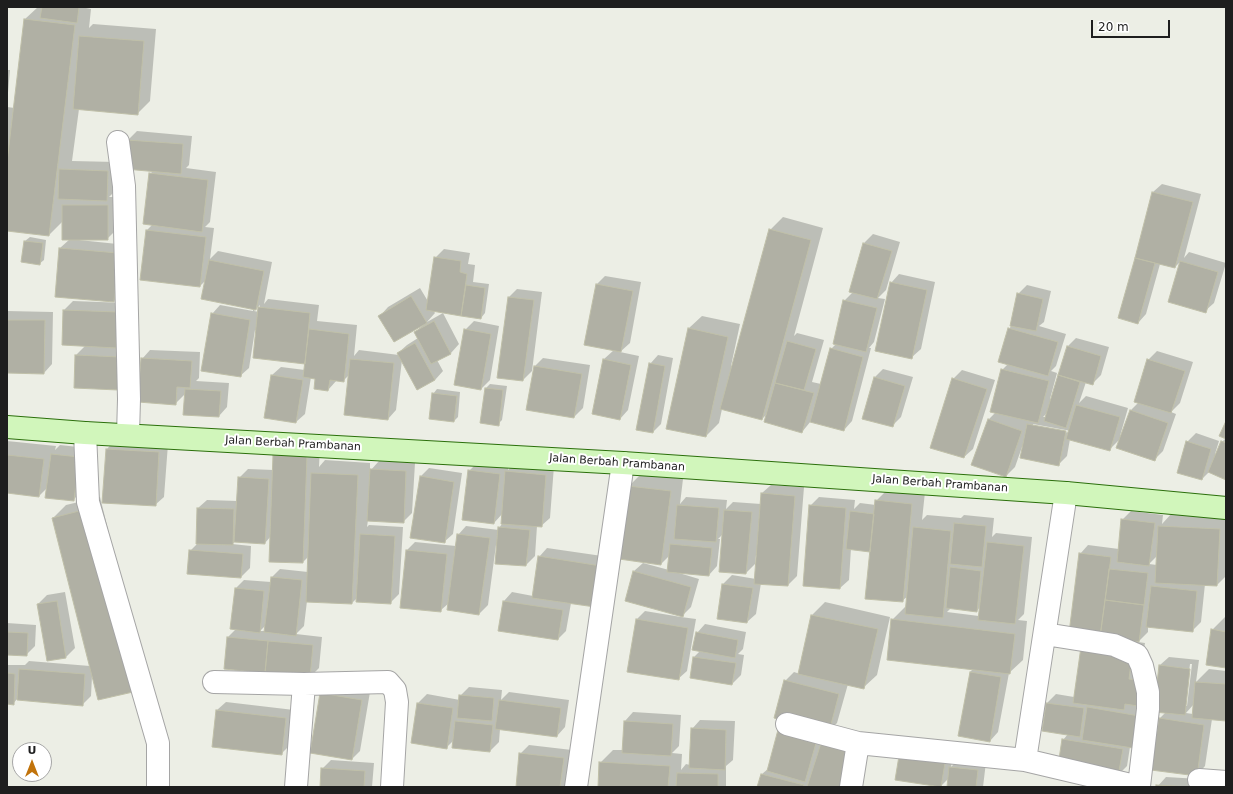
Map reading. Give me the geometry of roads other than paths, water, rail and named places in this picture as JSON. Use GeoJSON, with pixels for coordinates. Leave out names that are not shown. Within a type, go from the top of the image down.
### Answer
{"type":"FeatureCollection","features":[{"type":"Feature","properties":{"kind":"main road","name":"Jalan Berbah Prambanan"},"geometry":{"type":"LineString","coordinates":[[7,427],[623,463],[1066,493],[1226,508]]}},
{"type":"Feature","properties":{"kind":"street"},"geometry":{"type":"LineString","coordinates":[[118,142],[124,186],[129,399],[128,435]]}},
{"type":"Feature","properties":{"kind":"street"},"geometry":{"type":"LineString","coordinates":[[85,432],[88,502],[158,743],[158,787]]}},
{"type":"Feature","properties":{"kind":"street"},"geometry":{"type":"LineString","coordinates":[[576,787],[623,463]]}},
{"type":"Feature","properties":{"kind":"street"},"geometry":{"type":"LineString","coordinates":[[1025,760],[1066,493]]}},
{"type":"Feature","properties":{"kind":"street"},"geometry":{"type":"LineString","coordinates":[[787,724],[858,743],[1025,760],[1139,787],[1148,709],[1148,692],[1142,666],[1137,655],[1114,645],[1045,634]]}},
{"type":"Feature","properties":{"kind":"street"},"geometry":{"type":"LineString","coordinates":[[214,682],[304,684],[388,682],[395,690],[397,702],[392,787]]}},
{"type":"Feature","properties":{"kind":"street"},"geometry":{"type":"LineString","coordinates":[[296,787],[304,684]]}},
{"type":"Feature","properties":{"kind":"street"},"geometry":{"type":"LineString","coordinates":[[850,787],[858,743]]}},
{"type":"Feature","properties":{"kind":"street"},"geometry":{"type":"LineString","coordinates":[[1199,780],[1226,782]]}}]}
